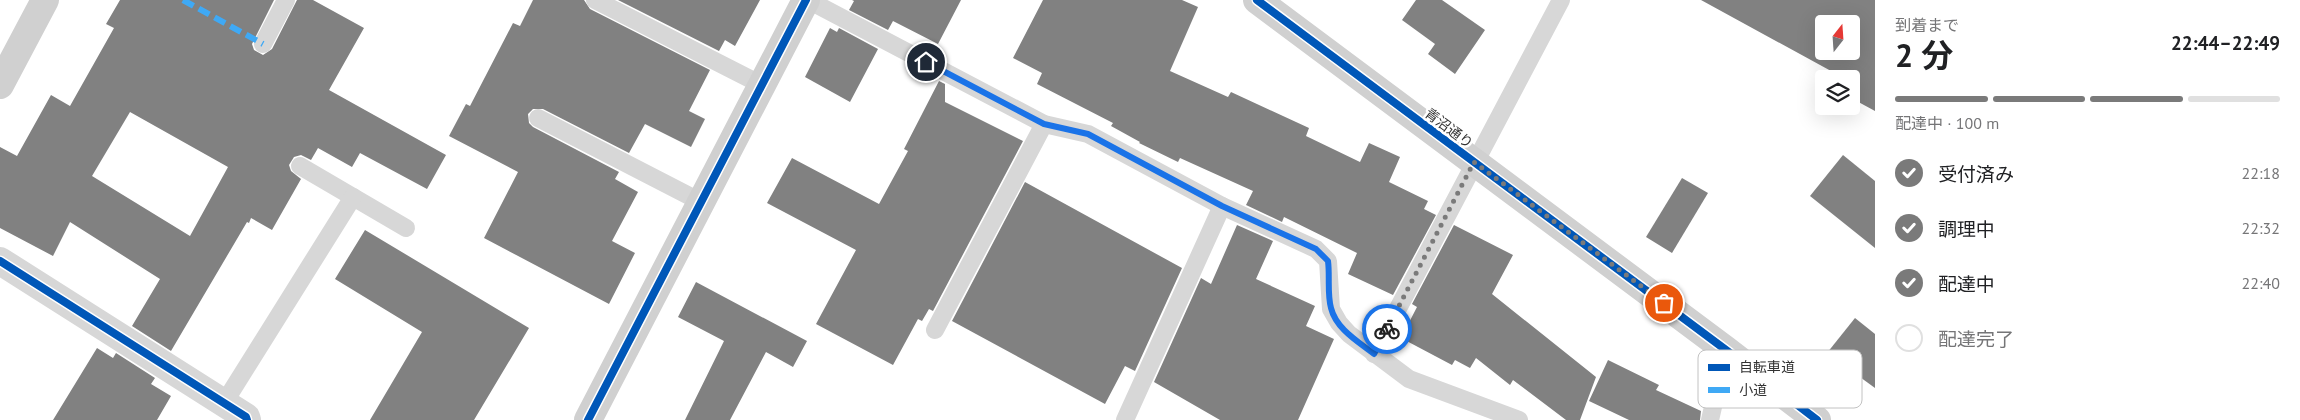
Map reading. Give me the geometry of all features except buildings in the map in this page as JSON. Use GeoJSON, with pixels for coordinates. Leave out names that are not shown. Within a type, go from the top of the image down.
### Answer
{"type":"FeatureCollection","features":[{"type":"Feature","properties":{"kind":"street"},"geometry":{"type":"LineString","coordinates":[[0,85],[46,0]]}},
{"type":"Feature","properties":{"kind":"street"},"geometry":{"type":"LineString","coordinates":[[588,420],[807,0]]}},
{"type":"Feature","properties":{"kind":"street","name":"青沼通り"},"geometry":{"type":"LineString","coordinates":[[1257,0],[1726,350]]}},
{"type":"Feature","properties":{"kind":"street"},"geometry":{"type":"LineString","coordinates":[[0,261],[239,413]]}},
{"type":"Feature","properties":{"kind":"street","name":"青沼通り"},"geometry":{"type":"LineString","coordinates":[[1801,408],[1817,420]]}},
{"type":"Feature","properties":{"kind":"lane"},"geometry":{"type":"LineString","coordinates":[[263,44],[286,0]]}},
{"type":"Feature","properties":{"kind":"lane"},"geometry":{"type":"LineString","coordinates":[[595,0],[762,85]]}},
{"type":"Feature","properties":{"kind":"lane"},"geometry":{"type":"LineString","coordinates":[[807,0],[1044,124],[1088,134],[1222,206],[1316,249],[1328,261],[1331,309],[1339,323],[1349,334],[1410,379],[1519,420]]}},
{"type":"Feature","properties":{"kind":"lane"},"geometry":{"type":"LineString","coordinates":[[1374,354],[1561,0]]}},
{"type":"Feature","properties":{"kind":"lane"},"geometry":{"type":"LineString","coordinates":[[538,118],[701,202]]}},
{"type":"Feature","properties":{"kind":"lane"},"geometry":{"type":"LineString","coordinates":[[935,330],[1044,124]]}},
{"type":"Feature","properties":{"kind":"lane"},"geometry":{"type":"LineString","coordinates":[[300,166],[406,228]]}},
{"type":"Feature","properties":{"kind":"lane"},"geometry":{"type":"LineString","coordinates":[[239,413],[353,197]]}},
{"type":"Feature","properties":{"kind":"lane"},"geometry":{"type":"LineString","coordinates":[[1125,420],[1222,206]]}},
{"type":"Feature","properties":{"kind":"marked path"},"geometry":{"type":"LineString","coordinates":[[183,0],[263,44]]}},
{"type":"Feature","properties":{"kind":"cycle path"},"geometry":{"type":"LineString","coordinates":[[588,420],[806,0]]}},
{"type":"Feature","properties":{"kind":"cycle path"},"geometry":{"type":"LineString","coordinates":[[1257,0],[1726,350]]}},
{"type":"Feature","properties":{"kind":"cycle path"},"geometry":{"type":"LineString","coordinates":[[0,261],[246,417],[247,420]]}},
{"type":"Feature","properties":{"kind":"cycle path"},"geometry":{"type":"LineString","coordinates":[[1801,408],[1817,420]]}},
{"type":"Feature","properties":{"kind":"way so far"},"geometry":{"type":"LineString","coordinates":[[1387,329],[1474,162],[1664,303]]}},
{"type":"Feature","properties":{"kind":"route"},"geometry":{"type":"LineString","coordinates":[[926,62],[1044,124],[1088,134],[1222,206],[1316,249],[1328,261],[1331,309],[1339,323],[1349,334],[1374,354],[1387,329]]}}]}
